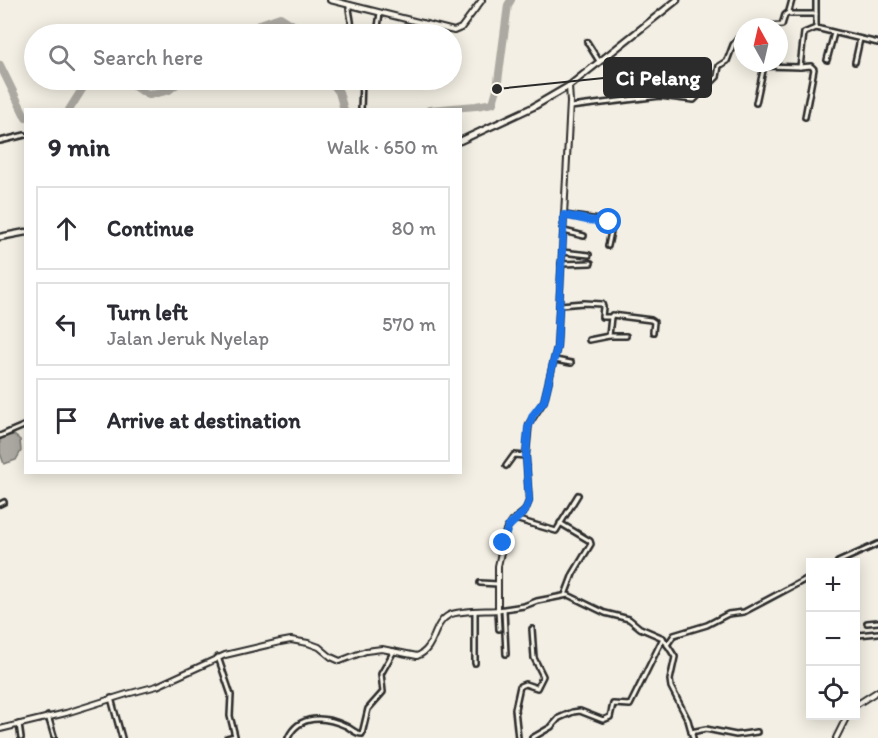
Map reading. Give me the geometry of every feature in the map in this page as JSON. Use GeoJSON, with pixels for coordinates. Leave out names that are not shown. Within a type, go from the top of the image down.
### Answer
{"type":"FeatureCollection","features":[{"type":"Feature","properties":{"kind":"main road"},"geometry":{"type":"LineString","coordinates":[[462,140],[533,107],[569,86],[676,0]]}},
{"type":"Feature","properties":{"kind":"main road"},"geometry":{"type":"LineString","coordinates":[[0,237],[24,232]]}},
{"type":"Feature","properties":{"kind":"street"},"geometry":{"type":"LineString","coordinates":[[330,0],[425,24]]}},
{"type":"Feature","properties":{"kind":"street"},"geometry":{"type":"LineString","coordinates":[[462,27],[482,0]]}},
{"type":"Feature","properties":{"kind":"street"},"geometry":{"type":"LineString","coordinates":[[784,18],[789,12],[792,0]]}},
{"type":"Feature","properties":{"kind":"street"},"geometry":{"type":"LineString","coordinates":[[816,0],[816,28]]}},
{"type":"Feature","properties":{"kind":"street"},"geometry":{"type":"LineString","coordinates":[[350,6],[349,16],[352,24]]}},
{"type":"Feature","properties":{"kind":"street"},"geometry":{"type":"LineString","coordinates":[[789,12],[797,15],[816,14]]}},
{"type":"Feature","properties":{"kind":"street"},"geometry":{"type":"LineString","coordinates":[[378,24],[380,13]]}},
{"type":"Feature","properties":{"kind":"street"},"geometry":{"type":"LineString","coordinates":[[800,67],[804,33],[816,28],[878,43]]}},
{"type":"Feature","properties":{"kind":"street"},"geometry":{"type":"LineString","coordinates":[[827,60],[834,33]]}},
{"type":"Feature","properties":{"kind":"street"},"geometry":{"type":"LineString","coordinates":[[855,62],[860,39]]}},
{"type":"Feature","properties":{"kind":"street"},"geometry":{"type":"LineString","coordinates":[[587,42],[599,61]]}},
{"type":"Feature","properties":{"kind":"street"},"geometry":{"type":"LineString","coordinates":[[570,106],[660,96],[694,100],[715,80],[720,64],[728,61],[734,44]]}},
{"type":"Feature","properties":{"kind":"street"},"geometry":{"type":"LineString","coordinates":[[756,103],[764,66],[811,66],[814,69],[805,117]]}},
{"type":"Feature","properties":{"kind":"street"},"geometry":{"type":"LineString","coordinates":[[499,629],[499,560],[506,530],[525,511],[529,501],[526,456],[529,424],[544,401],[558,339],[570,106],[569,86]]}},
{"type":"Feature","properties":{"kind":"street"},"geometry":{"type":"LineString","coordinates":[[361,108],[362,90]]}},
{"type":"Feature","properties":{"kind":"street"},"geometry":{"type":"LineString","coordinates":[[0,141],[24,135]]}},
{"type":"Feature","properties":{"kind":"street"},"geometry":{"type":"LineString","coordinates":[[564,215],[613,222],[609,246]]}},
{"type":"Feature","properties":{"kind":"street"},"geometry":{"type":"LineString","coordinates":[[564,231],[584,236]]}},
{"type":"Feature","properties":{"kind":"street"},"geometry":{"type":"LineString","coordinates":[[562,252],[589,255]]}},
{"type":"Feature","properties":{"kind":"street"},"geometry":{"type":"LineString","coordinates":[[561,264],[591,263]]}},
{"type":"Feature","properties":{"kind":"street"},"geometry":{"type":"LineString","coordinates":[[560,305],[602,304],[602,317],[612,315],[653,321],[653,332]]}},
{"type":"Feature","properties":{"kind":"street"},"geometry":{"type":"LineString","coordinates":[[609,336],[611,317]]}},
{"type":"Feature","properties":{"kind":"street"},"geometry":{"type":"LineString","coordinates":[[589,340],[609,336],[626,336]]}},
{"type":"Feature","properties":{"kind":"street"},"geometry":{"type":"LineString","coordinates":[[555,360],[571,363]]}},
{"type":"Feature","properties":{"kind":"street"},"geometry":{"type":"LineString","coordinates":[[0,436],[24,426]]}},
{"type":"Feature","properties":{"kind":"street"},"geometry":{"type":"LineString","coordinates":[[506,466],[514,455],[526,456]]}},
{"type":"Feature","properties":{"kind":"street"},"geometry":{"type":"LineString","coordinates":[[515,519],[554,531],[578,495]]}},
{"type":"Feature","properties":{"kind":"street"},"geometry":{"type":"LineString","coordinates":[[0,504],[4,502]]}},
{"type":"Feature","properties":{"kind":"street"},"geometry":{"type":"LineString","coordinates":[[560,523],[590,541],[591,544],[573,574],[566,595]]}},
{"type":"Feature","properties":{"kind":"street"},"geometry":{"type":"LineString","coordinates":[[847,558],[878,544]]}},
{"type":"Feature","properties":{"kind":"street"},"geometry":{"type":"LineString","coordinates":[[667,645],[674,635],[707,626],[728,614],[744,612],[806,579]]}},
{"type":"Feature","properties":{"kind":"street"},"geometry":{"type":"LineString","coordinates":[[480,584],[498,584]]}},
{"type":"Feature","properties":{"kind":"street"},"geometry":{"type":"LineString","coordinates":[[0,729],[78,710],[111,698],[157,686],[233,652],[248,651],[291,640],[315,645],[338,661],[372,650],[421,656],[430,647],[439,625],[445,618],[454,614],[524,606],[566,595],[605,613],[629,619],[640,628],[663,638],[675,657],[670,680],[693,738]]}},
{"type":"Feature","properties":{"kind":"street"},"geometry":{"type":"LineString","coordinates":[[504,609],[506,654]]}},
{"type":"Feature","properties":{"kind":"street"},"geometry":{"type":"LineString","coordinates":[[475,612],[476,663]]}},
{"type":"Feature","properties":{"kind":"street"},"geometry":{"type":"LineString","coordinates":[[867,623],[878,622]]}},
{"type":"Feature","properties":{"kind":"street"},"geometry":{"type":"LineString","coordinates":[[518,738],[515,709],[520,686],[525,684],[537,688],[543,678],[533,656],[532,629]]}},
{"type":"Feature","properties":{"kind":"street"},"geometry":{"type":"LineString","coordinates":[[860,635],[878,633]]}},
{"type":"Feature","properties":{"kind":"street"},"geometry":{"type":"LineString","coordinates":[[532,738],[552,727],[559,718],[568,713],[580,711],[603,720],[610,717],[613,704],[630,705],[663,638]]}},
{"type":"Feature","properties":{"kind":"street"},"geometry":{"type":"LineString","coordinates":[[288,738],[298,725],[316,718],[333,720],[358,734],[363,734],[368,709],[383,692],[381,674],[394,651]]}},
{"type":"Feature","properties":{"kind":"street"},"geometry":{"type":"LineString","coordinates":[[218,657],[231,695],[230,716],[235,736],[228,738]]}},
{"type":"Feature","properties":{"kind":"street"},"geometry":{"type":"LineString","coordinates":[[860,702],[878,691]]}},
{"type":"Feature","properties":{"kind":"street"},"geometry":{"type":"LineString","coordinates":[[111,698],[122,738]]}},
{"type":"Feature","properties":{"kind":"street"},"geometry":{"type":"LineString","coordinates":[[48,716],[54,736]]}},
{"type":"Feature","properties":{"kind":"street"},"geometry":{"type":"LineString","coordinates":[[836,738],[845,720]]}},
{"type":"Feature","properties":{"kind":"street"},"geometry":{"type":"LineString","coordinates":[[19,724],[21,738]]}},
{"type":"Feature","properties":{"kind":"street"},"geometry":{"type":"LineString","coordinates":[[692,732],[706,729],[736,735],[757,732]]}},
{"type":"Feature","properties":{"kind":"shaded area"},"geometry":{"type":"Polygon","coordinates":[[[14,435],[20,440],[21,451],[16,460],[4,464],[0,453],[0,437],[14,435]]]}},
{"type":"Feature","properties":{"kind":"waterway"},"geometry":{"type":"LineString","coordinates":[[452,108],[493,103],[497,89],[508,5],[511,0]]}},
{"type":"Feature","properties":{"kind":"waterway"},"geometry":{"type":"LineString","coordinates":[[260,24],[280,17],[291,24]]}},
{"type":"Feature","properties":{"kind":"waterway"},"geometry":{"type":"LineString","coordinates":[[0,65],[24,114]]}},
{"type":"Feature","properties":{"kind":"waterway"},"geometry":{"type":"LineString","coordinates":[[70,108],[82,90]]}},
{"type":"Feature","properties":{"kind":"waterway"},"geometry":{"type":"LineString","coordinates":[[140,90],[149,95],[169,90]]}},
{"type":"Feature","properties":{"kind":"waterway"},"geometry":{"type":"LineString","coordinates":[[338,90],[343,108]]}},
{"type":"Feature","properties":{"kind":"place","name":"Ci Pelang"},"geometry":{"type":"Point","coordinates":[497,89]}},
{"type":"Feature","properties":{"kind":"route"},"geometry":{"type":"LineString","coordinates":[[503,543],[511,522],[525,511],[529,501],[530,487],[526,456],[528,428],[533,415],[544,401],[557,347],[564,215],[609,222]]}}]}
